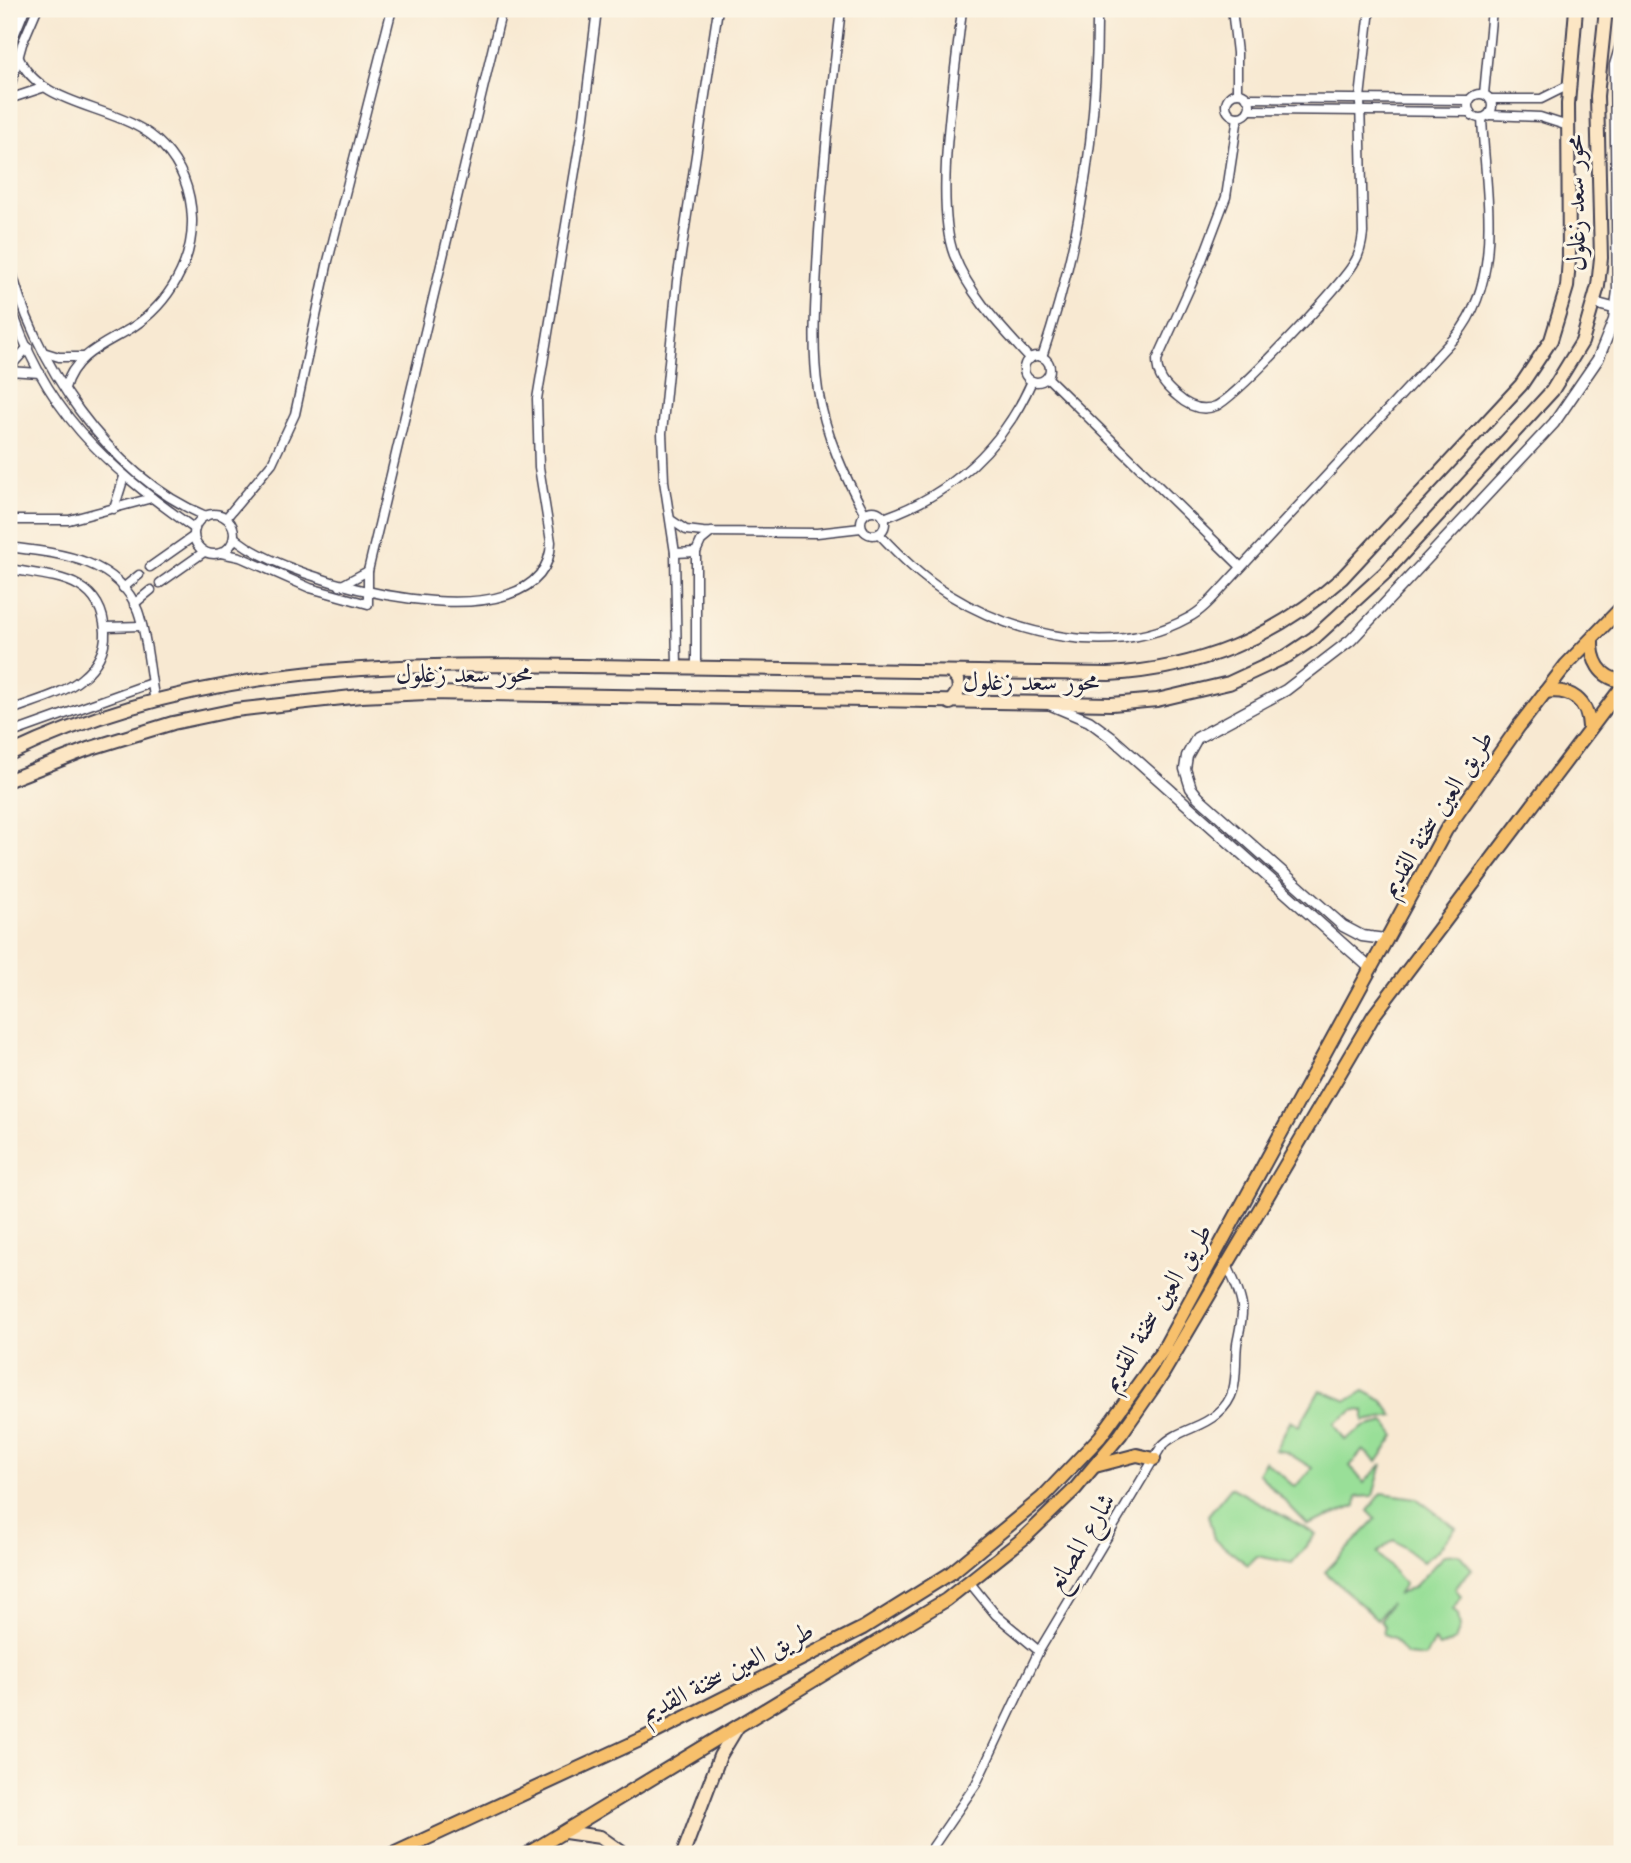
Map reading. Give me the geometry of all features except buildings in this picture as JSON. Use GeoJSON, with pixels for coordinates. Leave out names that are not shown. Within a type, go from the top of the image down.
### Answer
{"type":"FeatureCollection","features":[{"type":"Feature","properties":{"kind":"main road","name":"محور سعد زغلول"},"geometry":{"type":"LineString","coordinates":[[9,754],[57,732],[155,701],[278,675],[352,667],[433,664],[1109,674],[1162,669],[1235,649],[1283,624],[1342,578],[1521,385],[1551,340],[1561,314],[1568,273],[1569,85],[1576,9]]}},
{"type":"Feature","properties":{"kind":"main road","name":"محور سعد زغلول"},"geometry":{"type":"LineString","coordinates":[[9,780],[88,749],[173,723],[298,701],[427,694],[1050,705],[1136,702],[1199,692],[1259,670],[1314,638],[1385,573],[1546,399],[1573,359],[1594,303],[1601,258],[1597,96],[1606,9]]}},
{"type":"Feature","properties":{"kind":"main road","name":"طريق العين سخنة القديم"},"geometry":{"type":"LineString","coordinates":[[393,1854],[642,1740],[863,1628],[951,1573],[1013,1525],[1100,1437],[1163,1350],[1446,830],[1545,692],[1622,607]]}},
{"type":"Feature","properties":{"kind":"main road"},"geometry":{"type":"LineString","coordinates":[[1592,639],[1594,659],[1599,668],[1606,676],[1622,681]]}},
{"type":"Feature","properties":{"kind":"main road"},"geometry":{"type":"LineString","coordinates":[[950,703],[959,690],[958,680],[951,672]]}},
{"type":"Feature","properties":{"kind":"main road"},"geometry":{"type":"LineString","coordinates":[[979,702],[975,685],[987,673]]}},
{"type":"Feature","properties":{"kind":"main road","name":"طريق العين سخنة القديم"},"geometry":{"type":"LineString","coordinates":[[527,1854],[742,1721],[873,1646],[970,1583],[1051,1515],[1095,1466],[1162,1375],[1374,1015],[1589,727],[1622,687]]}},
{"type":"Feature","properties":{"kind":"main road"},"geometry":{"type":"LineString","coordinates":[[1545,692],[1567,692],[1577,698],[1588,716],[1589,727]]}},
{"type":"Feature","properties":{"kind":"main road"},"geometry":{"type":"LineString","coordinates":[[1095,1466],[1136,1455],[1154,1459]]}},
{"type":"Feature","properties":{"kind":"main road"},"geometry":{"type":"LineString","coordinates":[[683,1854],[724,1747],[742,1721]]}},
{"type":"Feature","properties":{"kind":"main road"},"geometry":{"type":"LineString","coordinates":[[565,1832],[583,1832],[600,1838],[624,1854]]}},
{"type":"Feature","properties":{"kind":"street"},"geometry":{"type":"LineString","coordinates":[[226,518],[272,463],[295,414],[328,261],[392,9]]}},
{"type":"Feature","properties":{"kind":"street"},"geometry":{"type":"LineString","coordinates":[[160,583],[204,552],[221,553],[240,557],[291,581],[369,604],[368,571],[502,9]]}},
{"type":"Feature","properties":{"kind":"street"},"geometry":{"type":"LineString","coordinates":[[234,537],[276,562],[340,586],[369,593],[445,601],[501,596],[533,584],[548,565],[551,542],[539,467],[537,399],[584,117],[597,9]]}},
{"type":"Feature","properties":{"kind":"street"},"geometry":{"type":"LineString","coordinates":[[677,668],[676,553],[663,457],[666,385],[677,281],[718,9]]}},
{"type":"Feature","properties":{"kind":"street"},"geometry":{"type":"LineString","coordinates":[[841,9],[820,192],[816,357],[818,390],[826,425],[842,468],[864,514],[861,527]]}},
{"type":"Feature","properties":{"kind":"street"},"geometry":{"type":"LineString","coordinates":[[962,9],[946,183],[948,231],[965,278],[990,314],[1030,359]]}},
{"type":"Feature","properties":{"kind":"street"},"geometry":{"type":"LineString","coordinates":[[1042,357],[1067,265],[1091,146],[1097,9]]}},
{"type":"Feature","properties":{"kind":"street"},"geometry":{"type":"LineString","coordinates":[[1232,9],[1237,53],[1237,93]]}},
{"type":"Feature","properties":{"kind":"street"},"geometry":{"type":"LineString","coordinates":[[1370,9],[1360,98],[1360,111],[1363,233],[1355,262],[1262,365],[1226,399],[1217,405],[1198,408],[1189,405],[1169,390],[1160,376],[1157,360],[1201,263],[1226,197],[1238,117],[1249,110],[1360,111],[1470,113],[1540,117],[1568,126]]}},
{"type":"Feature","properties":{"kind":"street"},"geometry":{"type":"LineString","coordinates":[[879,534],[909,565],[949,595],[1041,633],[1084,639],[1136,637],[1172,626],[1198,611],[1456,336],[1474,311],[1487,267],[1486,116],[1493,106],[1488,97],[1492,9]]}},
{"type":"Feature","properties":{"kind":"street"},"geometry":{"type":"LineString","coordinates":[[9,48],[11,37],[24,11],[35,13],[18,56],[9,91]]}},
{"type":"Feature","properties":{"kind":"street"},"geometry":{"type":"LineString","coordinates":[[1385,939],[1362,936],[1343,926],[1194,793],[1186,776],[1187,756],[1197,738],[1263,704],[1309,674],[1377,615],[1554,423],[1598,359],[1620,310],[1615,65],[1622,42]]}},
{"type":"Feature","properties":{"kind":"street"},"geometry":{"type":"LineString","coordinates":[[18,56],[27,73],[42,88],[143,128],[173,159],[185,181],[191,204],[192,225],[188,253],[171,290],[143,320],[83,357],[69,374],[65,388]]}},
{"type":"Feature","properties":{"kind":"street"},"geometry":{"type":"LineString","coordinates":[[1238,117],[1228,113],[1226,106],[1230,96],[1237,93],[1247,98],[1469,100],[1477,94],[1488,97],[1541,99],[1569,85]]}},
{"type":"Feature","properties":{"kind":"street"},"geometry":{"type":"LineString","coordinates":[[9,99],[42,88]]}},
{"type":"Feature","properties":{"kind":"street"},"geometry":{"type":"LineString","coordinates":[[1247,98],[1249,110]]}},
{"type":"Feature","properties":{"kind":"street"},"geometry":{"type":"LineString","coordinates":[[1469,100],[1470,113]]}},
{"type":"Feature","properties":{"kind":"street"},"geometry":{"type":"LineString","coordinates":[[9,260],[20,302],[43,352],[65,388],[111,447],[156,486],[206,516],[217,514],[226,518],[233,527],[234,537],[230,547],[221,553]]}},
{"type":"Feature","properties":{"kind":"street"},"geometry":{"type":"LineString","coordinates":[[20,302],[10,303],[40,373],[69,420],[124,477],[194,533],[204,552]]}},
{"type":"Feature","properties":{"kind":"street"},"geometry":{"type":"LineString","coordinates":[[1594,303],[1620,310]]}},
{"type":"Feature","properties":{"kind":"street"},"geometry":{"type":"LineString","coordinates":[[9,370],[28,347]]}},
{"type":"Feature","properties":{"kind":"street"},"geometry":{"type":"LineString","coordinates":[[43,352],[59,357],[83,357]]}},
{"type":"Feature","properties":{"kind":"street"},"geometry":{"type":"LineString","coordinates":[[1030,359],[1042,357]]}},
{"type":"Feature","properties":{"kind":"street"},"geometry":{"type":"LineString","coordinates":[[1032,381],[1040,382],[1047,377],[1050,368],[1042,357]]}},
{"type":"Feature","properties":{"kind":"street"},"geometry":{"type":"LineString","coordinates":[[1030,359],[1025,370],[1032,381]]}},
{"type":"Feature","properties":{"kind":"street"},"geometry":{"type":"LineString","coordinates":[[9,370],[40,373]]}},
{"type":"Feature","properties":{"kind":"street"},"geometry":{"type":"LineString","coordinates":[[1047,377],[1241,567]]}},
{"type":"Feature","properties":{"kind":"street"},"geometry":{"type":"LineString","coordinates":[[884,518],[926,500],[973,466],[1011,421],[1032,381]]}},
{"type":"Feature","properties":{"kind":"street"},"geometry":{"type":"LineString","coordinates":[[102,457],[111,447]]}},
{"type":"Feature","properties":{"kind":"street"},"geometry":{"type":"LineString","coordinates":[[114,509],[124,477]]}},
{"type":"Feature","properties":{"kind":"street"},"geometry":{"type":"LineString","coordinates":[[9,520],[53,522],[152,498]]}},
{"type":"Feature","properties":{"kind":"street"},"geometry":{"type":"LineString","coordinates":[[864,514],[873,511],[884,518]]}},
{"type":"Feature","properties":{"kind":"street"},"geometry":{"type":"LineString","coordinates":[[150,567],[194,533],[206,516]]}},
{"type":"Feature","properties":{"kind":"street"},"geometry":{"type":"LineString","coordinates":[[861,527],[869,535],[879,534],[885,527],[884,518]]}},
{"type":"Feature","properties":{"kind":"street"},"geometry":{"type":"LineString","coordinates":[[671,520],[686,530],[712,532],[817,533],[861,527]]}},
{"type":"Feature","properties":{"kind":"street"},"geometry":{"type":"LineString","coordinates":[[696,668],[696,552],[701,541],[712,532]]}},
{"type":"Feature","properties":{"kind":"street"},"geometry":{"type":"LineString","coordinates":[[9,547],[82,560],[100,568],[123,588],[134,604],[142,626],[155,701]]}},
{"type":"Feature","properties":{"kind":"street"},"geometry":{"type":"LineString","coordinates":[[676,553],[696,552]]}},
{"type":"Feature","properties":{"kind":"street"},"geometry":{"type":"LineString","coordinates":[[9,569],[65,580],[85,589],[102,610],[105,628],[104,650],[82,679],[9,711]]}},
{"type":"Feature","properties":{"kind":"street"},"geometry":{"type":"LineString","coordinates":[[340,586],[368,571]]}},
{"type":"Feature","properties":{"kind":"street"},"geometry":{"type":"LineString","coordinates":[[123,588],[139,575]]}},
{"type":"Feature","properties":{"kind":"street"},"geometry":{"type":"LineString","coordinates":[[134,604],[151,590]]}},
{"type":"Feature","properties":{"kind":"street"},"geometry":{"type":"LineString","coordinates":[[105,628],[142,626]]}},
{"type":"Feature","properties":{"kind":"street"},"geometry":{"type":"LineString","coordinates":[[9,734],[151,682]]}},
{"type":"Feature","properties":{"kind":"street"},"geometry":{"type":"LineString","coordinates":[[1050,705],[1083,718],[1112,738],[1370,968]]}},
{"type":"Feature","properties":{"kind":"street","name":"شارع المصانع"},"geometry":{"type":"LineString","coordinates":[[928,1854],[975,1784],[1039,1651],[1154,1459],[1169,1439],[1218,1414],[1235,1389],[1242,1307],[1227,1265]]}},
{"type":"Feature","properties":{"kind":"street"},"geometry":{"type":"LineString","coordinates":[[970,1583],[996,1615],[1039,1651]]}},
{"type":"Feature","properties":{"kind":"green space"},"geometry":{"type":"Polygon","coordinates":[[[1320,1390],[1347,1401],[1364,1391],[1383,1401],[1394,1416],[1364,1421],[1364,1411],[1355,1410],[1334,1423],[1345,1440],[1364,1427],[1385,1422],[1395,1436],[1377,1462],[1363,1450],[1350,1466],[1364,1483],[1382,1464],[1373,1496],[1357,1497],[1356,1506],[1308,1525],[1258,1473],[1265,1461],[1295,1487],[1312,1468],[1286,1452],[1275,1450],[1291,1420],[1299,1426],[1320,1390]]]}},
{"type":"Feature","properties":{"kind":"green space"},"geometry":{"type":"Polygon","coordinates":[[[1231,1487],[1316,1534],[1292,1563],[1257,1556],[1248,1565],[1214,1539],[1208,1515],[1231,1487]]]}},
{"type":"Feature","properties":{"kind":"green space"},"geometry":{"type":"Polygon","coordinates":[[[1382,1493],[1416,1498],[1456,1528],[1437,1551],[1423,1562],[1394,1540],[1377,1553],[1405,1584],[1397,1595],[1415,1586],[1444,1555],[1459,1554],[1472,1569],[1455,1588],[1461,1596],[1453,1609],[1458,1614],[1460,1627],[1455,1641],[1439,1647],[1434,1641],[1425,1657],[1406,1655],[1394,1638],[1383,1634],[1385,1626],[1380,1621],[1390,1603],[1377,1619],[1325,1572],[1376,1519],[1368,1511],[1382,1493]]]}}]}
